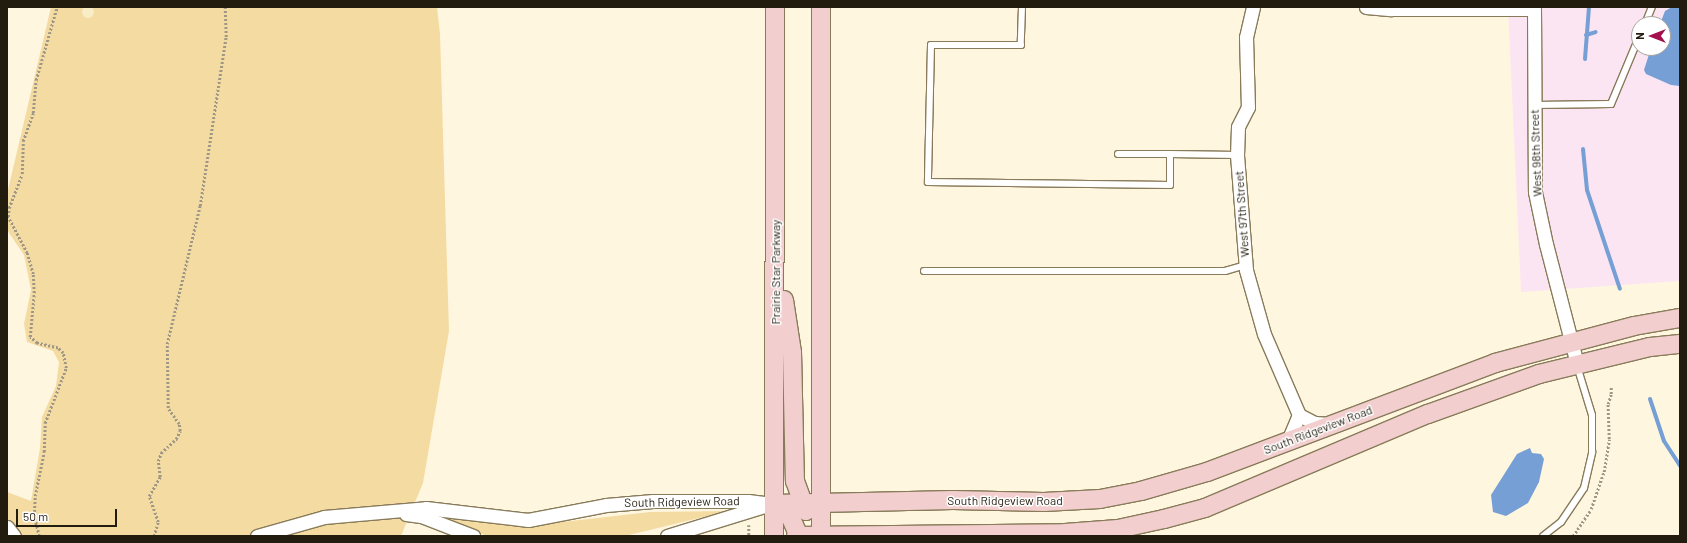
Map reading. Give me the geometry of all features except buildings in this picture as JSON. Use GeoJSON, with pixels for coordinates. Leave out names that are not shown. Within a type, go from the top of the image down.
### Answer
{"type":"FeatureCollection","features":[{"type":"Feature","properties":{"kind":"main road","name":"Prairie Star Parkway"},"geometry":{"type":"LineString","coordinates":[[774,536],[776,279],[775,7]]}},
{"type":"Feature","properties":{"kind":"main road"},"geometry":{"type":"LineString","coordinates":[[821,7],[821,536]]}},
{"type":"Feature","properties":{"kind":"main road"},"geometry":{"type":"LineString","coordinates":[[776,279],[787,308],[792,352],[794,458],[799,496],[821,536]]}},
{"type":"Feature","properties":{"kind":"main road","name":"South Ridgeview Road"},"geometry":{"type":"LineString","coordinates":[[774,504],[799,496],[821,502],[1044,502],[1100,499],[1141,491],[1207,472],[1495,364],[1634,326],[1680,318]]}},
{"type":"Feature","properties":{"kind":"main road"},"geometry":{"type":"LineString","coordinates":[[774,504],[790,516],[798,536],[1065,533],[1118,529],[1205,508],[1428,414],[1539,374],[1650,347],[1680,344]]}},
{"type":"Feature","properties":{"kind":"main road"},"geometry":{"type":"LineString","coordinates":[[799,496],[821,458]]}},
{"type":"Feature","properties":{"kind":"street","name":"West 97th Street"},"geometry":{"type":"LineString","coordinates":[[1253,7],[1246,37],[1248,107],[1238,127],[1237,155],[1246,265],[1264,334],[1299,415]]}},
{"type":"Feature","properties":{"kind":"street"},"geometry":{"type":"LineString","coordinates":[[1366,7],[1391,9],[1534,8]]}},
{"type":"Feature","properties":{"kind":"street","name":"West 98th Street"},"geometry":{"type":"LineString","coordinates":[[1534,8],[1535,192],[1570,343],[1577,364]]}},
{"type":"Feature","properties":{"kind":"street"},"geometry":{"type":"LineString","coordinates":[[1287,443],[1299,415],[1315,423],[1336,424]]}},
{"type":"Feature","properties":{"kind":"street","name":"South Ridgeview Road"},"geometry":{"type":"LineString","coordinates":[[391,511],[426,508],[528,520],[606,505],[653,501],[748,501],[774,504]]}},
{"type":"Feature","properties":{"kind":"street"},"geometry":{"type":"LineString","coordinates":[[667,536],[774,504]]}},
{"type":"Feature","properties":{"kind":"street"},"geometry":{"type":"LineString","coordinates":[[257,536],[324,517],[391,511],[421,516],[473,536]]}},
{"type":"Feature","properties":{"kind":"street"},"geometry":{"type":"LineString","coordinates":[[7,527],[14,536]]}},
{"type":"Feature","properties":{"kind":"lane"},"geometry":{"type":"LineString","coordinates":[[1022,7],[1021,45],[931,45],[928,182],[1170,186],[1170,154]]}},
{"type":"Feature","properties":{"kind":"lane"},"geometry":{"type":"LineString","coordinates":[[1534,105],[1611,104],[1631,56]]}},
{"type":"Feature","properties":{"kind":"lane"},"geometry":{"type":"LineString","coordinates":[[1118,154],[1237,155]]}},
{"type":"Feature","properties":{"kind":"lane"},"geometry":{"type":"LineString","coordinates":[[924,271],[1225,271],[1246,265]]}},
{"type":"Feature","properties":{"kind":"lane"},"geometry":{"type":"LineString","coordinates":[[1543,536],[1560,522],[1584,488],[1592,452],[1592,415],[1577,364]]}},
{"type":"Feature","properties":{"kind":"path"},"geometry":{"type":"LineString","coordinates":[[39,536],[34,516],[35,496],[44,452],[45,423],[66,368],[63,353],[58,348],[32,341],[30,337],[34,293],[33,274],[27,253],[8,217],[9,208],[22,174],[23,141],[33,112],[36,80],[57,7]]}},
{"type":"Feature","properties":{"kind":"path"},"geometry":{"type":"LineString","coordinates":[[154,536],[158,522],[149,496],[160,477],[158,461],[161,453],[176,439],[180,430],[179,424],[168,408],[167,344],[200,206],[226,37],[225,7]]}},
{"type":"Feature","properties":{"kind":"shaded area"},"geometry":{"type":"Polygon","coordinates":[[[51,7],[437,7],[440,34],[449,331],[423,483],[401,536],[7,536],[7,492],[31,501],[40,448],[42,417],[56,386],[59,362],[53,351],[27,342],[24,324],[31,290],[24,255],[7,230],[7,194],[51,7]]]}},
{"type":"Feature","properties":{"kind":"shaded area"},"geometry":{"type":"Polygon","coordinates":[[[1508,7],[1680,7],[1680,281],[1521,292],[1508,7]]]}},
{"type":"Feature","properties":{"kind":"shaded area"},"geometry":{"type":"Polygon","coordinates":[[[728,511],[625,536],[488,536],[433,518],[433,514],[536,525],[650,512],[728,511]]]}},
{"type":"Feature","properties":{"kind":"sand"},"geometry":{"type":"Polygon","coordinates":[[[88,6],[92,8],[94,12],[92,16],[88,18],[84,16],[82,12],[84,8],[88,6]]]}},
{"type":"Feature","properties":{"kind":"water"},"geometry":{"type":"Polygon","coordinates":[[[1672,7],[1680,7],[1680,86],[1671,85],[1646,74],[1644,70],[1648,56],[1671,56],[1671,16],[1663,16],[1665,11],[1672,7]]]}},
{"type":"Feature","properties":{"kind":"water"},"geometry":{"type":"Polygon","coordinates":[[[1530,448],[1532,453],[1541,454],[1544,459],[1539,482],[1528,503],[1506,516],[1493,512],[1491,495],[1517,454],[1530,448]]]}},
{"type":"Feature","properties":{"kind":"waterway"},"geometry":{"type":"LineString","coordinates":[[1585,59],[1589,7]]}},
{"type":"Feature","properties":{"kind":"waterway"},"geometry":{"type":"LineString","coordinates":[[1586,35],[1596,32]]}},
{"type":"Feature","properties":{"kind":"waterway"},"geometry":{"type":"LineString","coordinates":[[1583,149],[1587,190],[1620,289]]}},
{"type":"Feature","properties":{"kind":"waterway"},"geometry":{"type":"LineString","coordinates":[[1650,399],[1664,441],[1680,466]]}}]}
